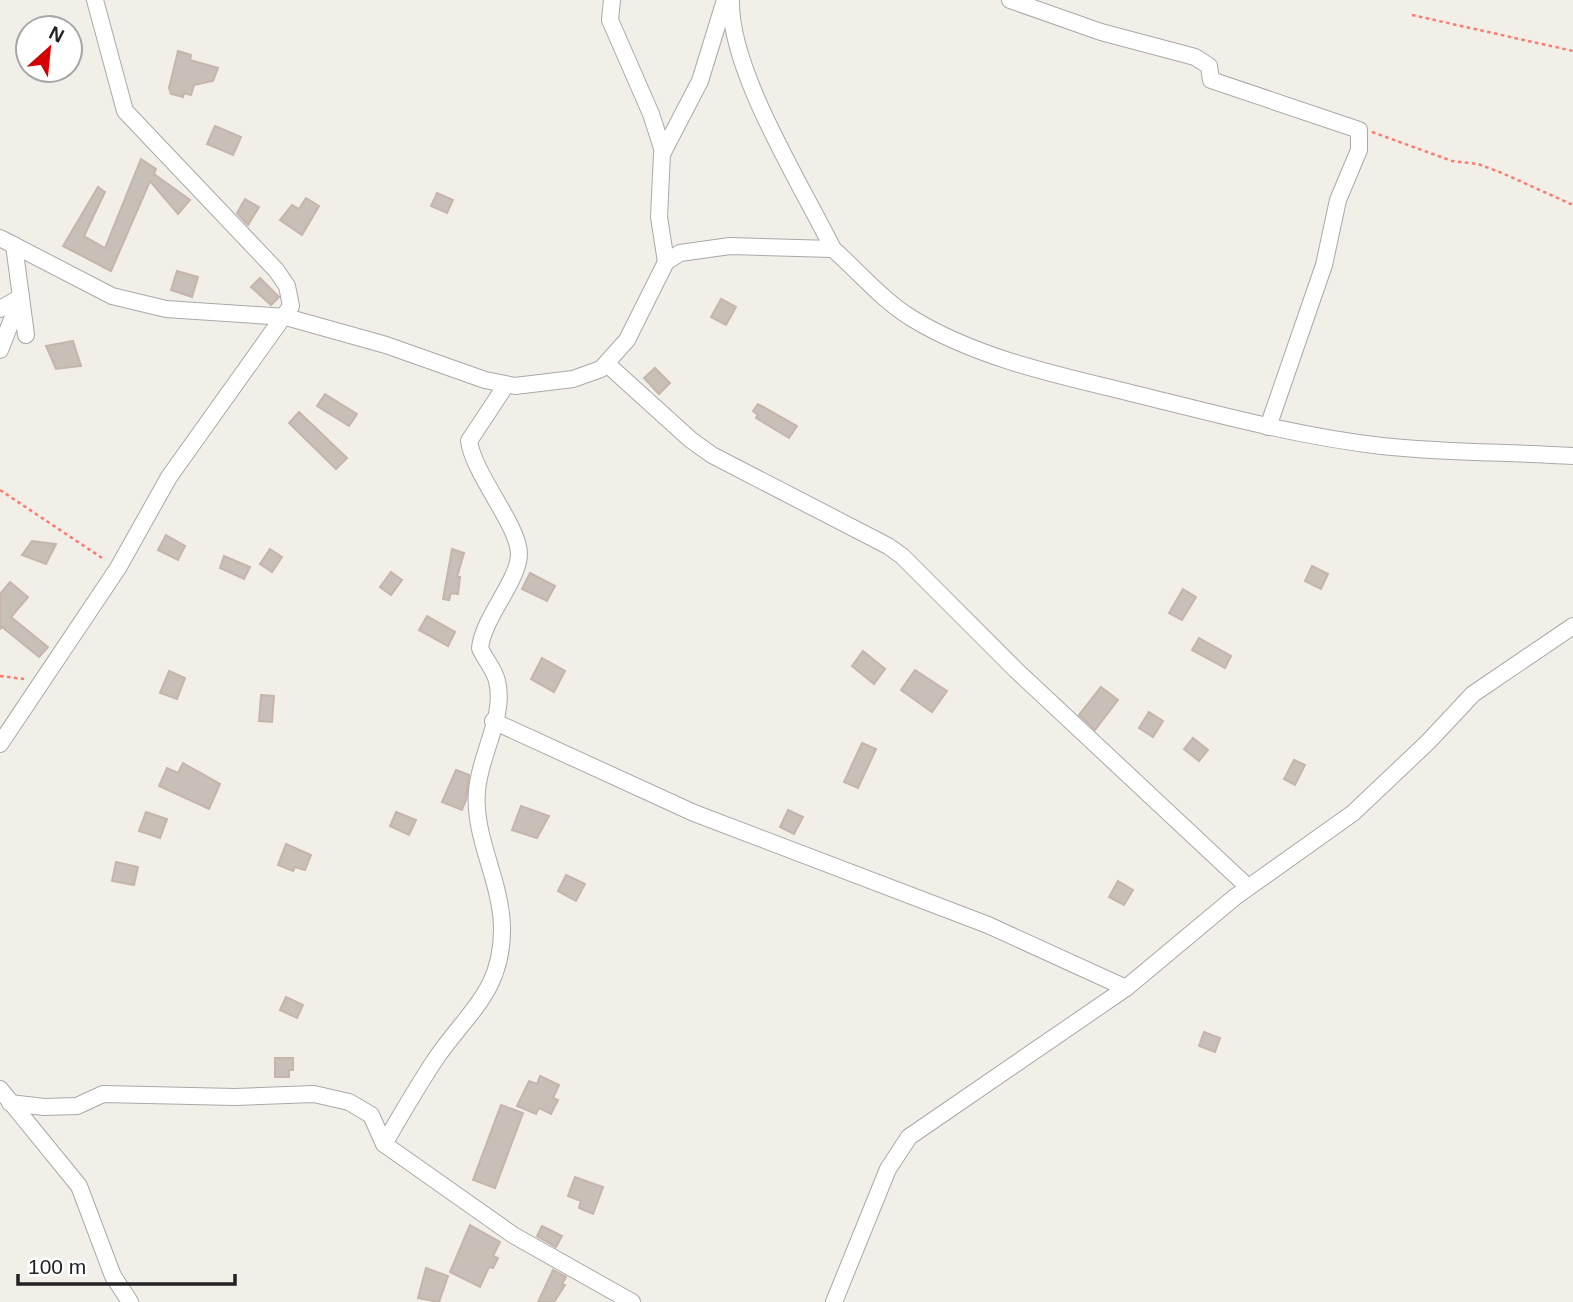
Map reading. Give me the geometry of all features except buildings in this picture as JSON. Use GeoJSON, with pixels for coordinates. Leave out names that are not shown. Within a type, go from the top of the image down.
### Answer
{"type":"FeatureCollection","features":[{"type":"Feature","properties":{"kind":"street"},"geometry":{"type":"LineString","coordinates":[[0,744],[118,568],[169,477],[286,317],[291,306],[292,296],[276,270],[125,111],[95,0]]}},
{"type":"Feature","properties":{"kind":"street"},"geometry":{"type":"LineString","coordinates":[[612,0],[610,20],[652,114],[663,151]]}},
{"type":"Feature","properties":{"kind":"street"},"geometry":{"type":"LineString","coordinates":[[666,262],[658,196],[663,151],[700,81],[725,0]]}},
{"type":"Feature","properties":{"kind":"street"},"geometry":{"type":"LineString","coordinates":[[731,0],[733,31],[748,76],[833,248],[900,311],[932,330],[983,352],[1066,377],[1268,427],[1405,449],[1573,456]]}},
{"type":"Feature","properties":{"kind":"street"},"geometry":{"type":"LineString","coordinates":[[1010,0],[1101,32],[1195,57],[1209,66],[1211,80],[1359,130],[1359,150],[1336,208],[1324,265],[1268,427]]}},
{"type":"Feature","properties":{"kind":"street"},"geometry":{"type":"LineString","coordinates":[[7,241],[101,293],[132,302],[179,310],[286,317],[386,345],[506,385],[531,385],[573,379],[592,374],[607,364],[627,341],[666,262],[680,253],[708,247],[833,248]]}},
{"type":"Feature","properties":{"kind":"street"},"geometry":{"type":"LineString","coordinates":[[7,241],[21,297],[26,335]]}},
{"type":"Feature","properties":{"kind":"street"},"geometry":{"type":"LineString","coordinates":[[0,309],[21,297]]}},
{"type":"Feature","properties":{"kind":"street"},"geometry":{"type":"LineString","coordinates":[[0,350],[21,297]]}},
{"type":"Feature","properties":{"kind":"street"},"geometry":{"type":"LineString","coordinates":[[607,364],[691,440],[712,455],[888,546],[902,556],[1016,670],[1248,887]]}},
{"type":"Feature","properties":{"kind":"street"},"geometry":{"type":"LineString","coordinates":[[384,1144],[437,1058],[487,994],[498,960],[500,910],[477,811],[481,766],[494,721],[499,687],[494,669],[480,648],[519,554],[515,538],[477,463],[469,441],[506,385]]}},
{"type":"Feature","properties":{"kind":"street"},"geometry":{"type":"LineString","coordinates":[[834,1302],[888,1169],[902,1144],[1126,988],[1248,887],[1353,813],[1473,694],[1573,626]]}},
{"type":"Feature","properties":{"kind":"street"},"geometry":{"type":"LineString","coordinates":[[494,721],[694,813],[1009,933],[1126,988]]}},
{"type":"Feature","properties":{"kind":"street"},"geometry":{"type":"LineString","coordinates":[[0,1089],[79,1186],[113,1276],[130,1302]]}},
{"type":"Feature","properties":{"kind":"street"},"geometry":{"type":"LineString","coordinates":[[10,1103],[44,1107],[77,1106],[103,1094],[329,1095],[372,1115],[384,1144],[513,1235],[632,1302]]}},
{"type":"Feature","properties":{"kind":"path"},"geometry":{"type":"LineString","coordinates":[[1412,15],[1573,51]]}},
{"type":"Feature","properties":{"kind":"path"},"geometry":{"type":"LineString","coordinates":[[1359,130],[1381,133],[1451,161],[1490,169],[1573,205]]}},
{"type":"Feature","properties":{"kind":"path"},"geometry":{"type":"LineString","coordinates":[[0,490],[118,568]]}},
{"type":"Feature","properties":{"kind":"path"},"geometry":{"type":"LineString","coordinates":[[0,676],[42,681]]}}]}
